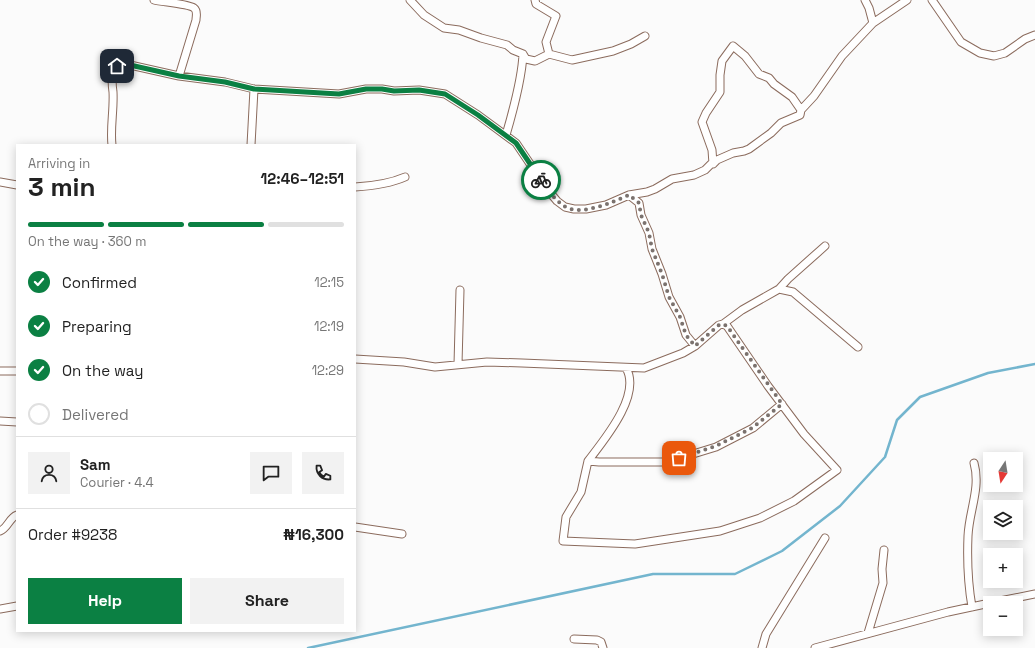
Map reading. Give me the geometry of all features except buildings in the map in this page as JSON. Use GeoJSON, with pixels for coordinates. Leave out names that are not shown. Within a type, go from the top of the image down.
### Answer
{"type":"FeatureCollection","features":[{"type":"Feature","properties":{"kind":"street"},"geometry":{"type":"LineString","coordinates":[[154,0],[184,4],[194,8],[197,12],[196,20],[179,76]]}},
{"type":"Feature","properties":{"kind":"street"},"geometry":{"type":"LineString","coordinates":[[410,0],[424,15],[444,28],[459,30],[507,45],[513,50],[523,54],[526,59],[535,61],[549,54],[572,60],[613,52],[645,36]]}},
{"type":"Feature","properties":{"kind":"street"},"geometry":{"type":"LineString","coordinates":[[535,0],[536,4],[556,16],[546,42],[549,54]]}},
{"type":"Feature","properties":{"kind":"street"},"geometry":{"type":"LineString","coordinates":[[865,0],[873,19],[873,23]]}},
{"type":"Feature","properties":{"kind":"street"},"geometry":{"type":"LineString","coordinates":[[112,144],[112,76],[117,66],[123,64],[179,76],[225,82],[254,89],[339,94],[366,89],[394,91],[419,90],[434,92],[445,94],[478,115],[516,143],[547,189],[565,207],[586,209],[606,205],[629,195],[656,189],[672,179],[694,175],[705,170],[717,160],[733,153],[749,149],[771,133],[781,123],[800,115],[801,110],[814,96],[842,56],[873,23],[907,0]]}},
{"type":"Feature","properties":{"kind":"street"},"geometry":{"type":"LineString","coordinates":[[932,0],[961,42],[980,53],[994,56],[1005,53],[1025,39],[1035,35]]}},
{"type":"Feature","properties":{"kind":"street"},"geometry":{"type":"LineString","coordinates":[[713,164],[712,150],[702,122],[703,117],[720,92],[722,61],[733,46],[745,56],[759,74],[769,78],[774,84],[792,97],[801,110]]}},
{"type":"Feature","properties":{"kind":"street"},"geometry":{"type":"LineString","coordinates":[[506,135],[512,116],[523,64],[523,54]]}},
{"type":"Feature","properties":{"kind":"street"},"geometry":{"type":"LineString","coordinates":[[251,144],[254,89]]}},
{"type":"Feature","properties":{"kind":"street"},"geometry":{"type":"LineString","coordinates":[[356,187],[394,182],[405,177]]}},
{"type":"Feature","properties":{"kind":"street"},"geometry":{"type":"LineString","coordinates":[[0,182],[16,185]]}},
{"type":"Feature","properties":{"kind":"street"},"geometry":{"type":"LineString","coordinates":[[629,195],[639,203],[641,215],[649,233],[652,249],[669,297],[680,317],[686,335],[695,346]]}},
{"type":"Feature","properties":{"kind":"street"},"geometry":{"type":"LineString","coordinates":[[356,359],[404,362],[435,367],[487,362],[644,368],[683,353],[695,346],[719,325],[723,324],[742,310],[779,289],[825,246]]}},
{"type":"Feature","properties":{"kind":"street"},"geometry":{"type":"LineString","coordinates":[[779,289],[793,292],[858,347]]}},
{"type":"Feature","properties":{"kind":"street"},"geometry":{"type":"LineString","coordinates":[[458,364],[460,290]]}},
{"type":"Feature","properties":{"kind":"street"},"geometry":{"type":"LineString","coordinates":[[626,368],[630,379],[624,406],[618,419],[588,461],[581,492],[566,516],[563,541],[635,544],[720,530],[760,518],[794,500],[837,470],[804,434],[727,326],[723,324]]}},
{"type":"Feature","properties":{"kind":"street"},"geometry":{"type":"LineString","coordinates":[[0,371],[16,371]]}},
{"type":"Feature","properties":{"kind":"street"},"geometry":{"type":"LineString","coordinates":[[588,461],[667,462],[722,443],[752,428],[782,404]]}},
{"type":"Feature","properties":{"kind":"street"},"geometry":{"type":"LineString","coordinates":[[0,421],[16,422]]}},
{"type":"Feature","properties":{"kind":"street"},"geometry":{"type":"LineString","coordinates":[[972,607],[968,586],[968,535],[977,482],[977,472],[974,463]]}},
{"type":"Feature","properties":{"kind":"street"},"geometry":{"type":"LineString","coordinates":[[0,531],[6,528],[12,518],[16,516]]}},
{"type":"Feature","properties":{"kind":"street"},"geometry":{"type":"LineString","coordinates":[[356,527],[402,534]]}},
{"type":"Feature","properties":{"kind":"street"},"geometry":{"type":"LineString","coordinates":[[762,648],[766,634],[825,538]]}},
{"type":"Feature","properties":{"kind":"street"},"geometry":{"type":"LineString","coordinates":[[868,633],[883,583],[882,569],[884,550]]}},
{"type":"Feature","properties":{"kind":"street"},"geometry":{"type":"LineString","coordinates":[[1023,596],[1035,594]]}},
{"type":"Feature","properties":{"kind":"street"},"geometry":{"type":"LineString","coordinates":[[815,648],[868,633],[983,605]]}},
{"type":"Feature","properties":{"kind":"street"},"geometry":{"type":"LineString","coordinates":[[0,609],[16,606]]}},
{"type":"Feature","properties":{"kind":"street"},"geometry":{"type":"LineString","coordinates":[[574,639],[597,640],[602,642],[603,648]]}},
{"type":"Feature","properties":{"kind":"waterway"},"geometry":{"type":"LineString","coordinates":[[308,648],[653,574],[735,574],[782,551],[840,506],[885,457],[897,420],[920,397],[988,373],[1035,364]]}},
{"type":"Feature","properties":{"kind":"way so far"},"geometry":{"type":"LineString","coordinates":[[541,180],[547,189],[565,207],[586,209],[606,205],[629,195],[639,203],[641,215],[649,233],[650,244],[656,261],[662,274],[669,297],[680,317],[686,335],[695,346],[719,325],[723,324],[727,326],[782,404],[752,428],[716,446],[679,458]]}},
{"type":"Feature","properties":{"kind":"route"},"geometry":{"type":"LineString","coordinates":[[117,66],[123,64],[130,65],[179,76],[225,82],[254,89],[339,94],[366,89],[382,89],[394,91],[419,90],[445,94],[478,115],[516,143],[541,180]]}}]}
